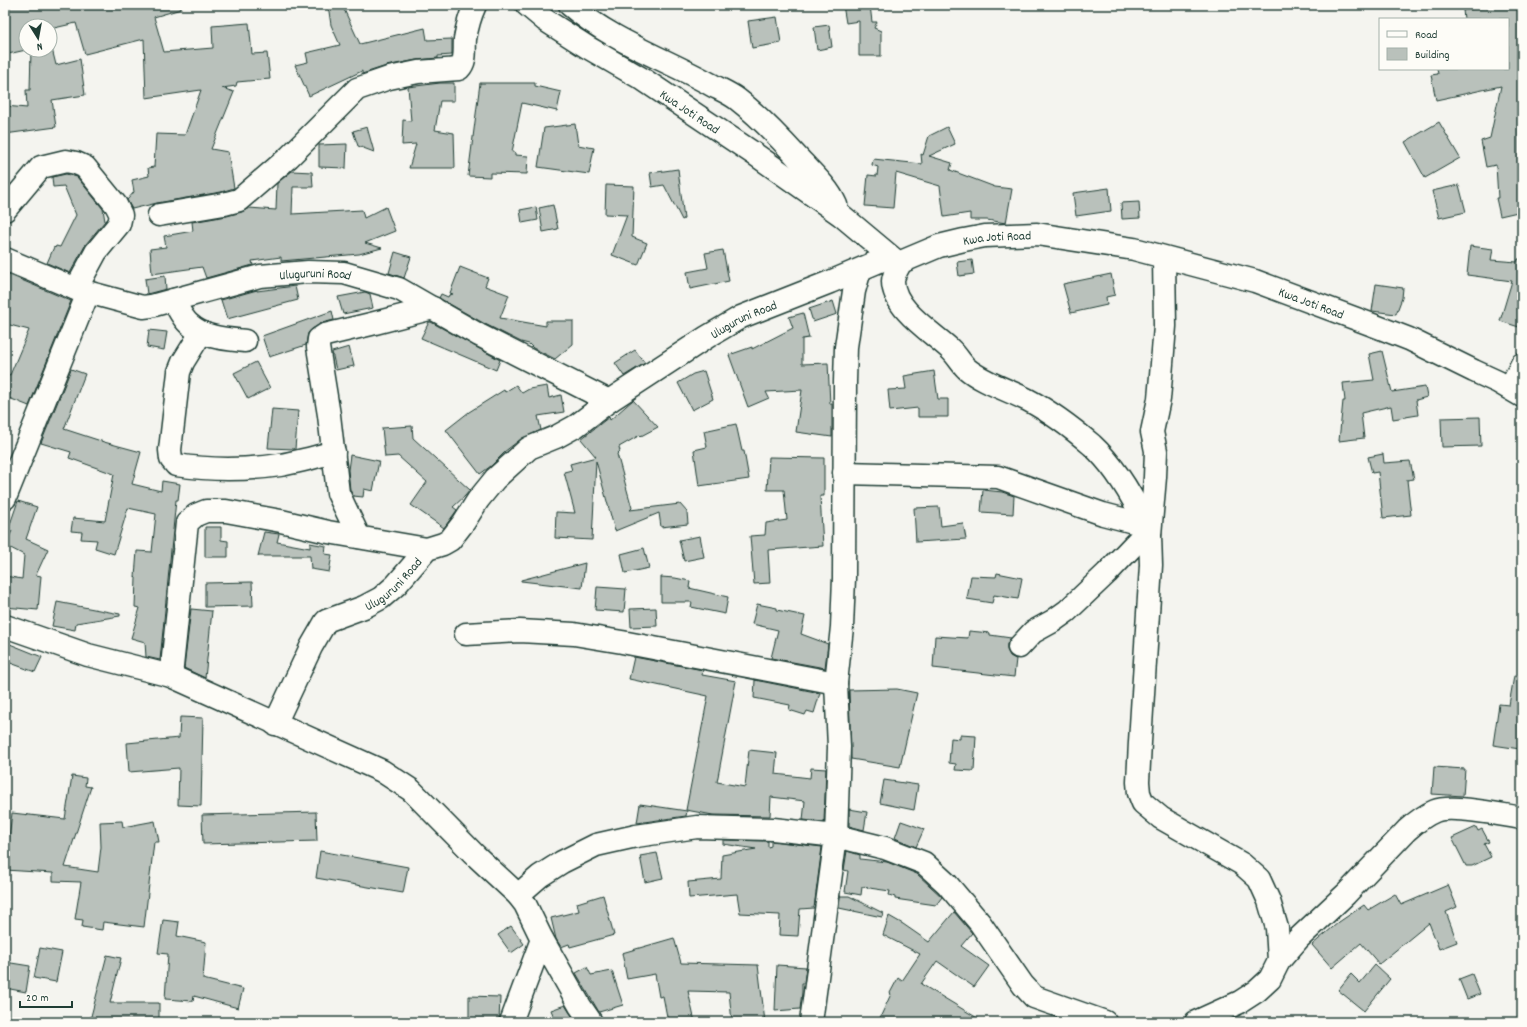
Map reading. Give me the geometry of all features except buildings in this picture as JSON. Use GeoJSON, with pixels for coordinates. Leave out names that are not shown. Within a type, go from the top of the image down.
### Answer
{"type":"FeatureCollection","features":[{"type":"Feature","properties":{"kind":"street"},"geometry":{"type":"LineString","coordinates":[[159,215],[239,200],[288,157],[356,89],[389,78],[418,72],[459,69],[463,65],[465,38],[471,14],[475,5]]}},
{"type":"Feature","properties":{"kind":"street","name":"Kwa Joti Road"},"geometry":{"type":"LineString","coordinates":[[527,5],[545,20],[587,47],[644,80],[756,155],[841,215],[895,259],[939,246],[985,236],[1037,234],[1134,249],[1255,281],[1378,327],[1409,339],[1516,392]]}},
{"type":"Feature","properties":{"kind":"street"},"geometry":{"type":"LineString","coordinates":[[570,5],[584,17],[612,34],[736,98],[768,126],[821,183],[833,198],[841,215]]}},
{"type":"Feature","properties":{"kind":"street"},"geometry":{"type":"LineString","coordinates":[[5,210],[41,167],[66,161],[76,162],[85,167],[116,205],[121,215],[119,224],[96,252],[5,498]]}},
{"type":"Feature","properties":{"kind":"street"},"geometry":{"type":"LineString","coordinates":[[1164,258],[1165,326],[1159,399],[1152,432],[1156,451],[1148,530],[1151,565],[1140,742],[1138,782],[1139,793],[1143,803],[1161,818],[1242,864],[1259,879],[1270,901],[1277,928],[1279,960]]}},
{"type":"Feature","properties":{"kind":"street","name":"Uluguruni Road"},"geometry":{"type":"LineString","coordinates":[[5,259],[82,291],[143,307],[260,276],[315,272],[344,273],[399,290],[479,335],[609,401]]}},
{"type":"Feature","properties":{"kind":"street"},"geometry":{"type":"LineString","coordinates":[[895,259],[893,280],[894,287],[898,297],[909,313],[952,351],[966,368],[980,377],[1049,412],[1071,427],[1094,447],[1124,483],[1148,530]]}},
{"type":"Feature","properties":{"kind":"street","name":"Uluguruni Road"},"geometry":{"type":"LineString","coordinates":[[275,724],[315,640],[326,621],[364,607],[381,598],[396,585],[427,549],[450,540],[494,479],[529,448],[556,437],[576,426],[609,401],[706,336],[741,318],[860,270],[895,259]]}},
{"type":"Feature","properties":{"kind":"street"},"geometry":{"type":"LineString","coordinates":[[811,1022],[836,836],[838,747],[836,683],[842,627],[844,578],[846,348],[854,291],[860,270]]}},
{"type":"Feature","properties":{"kind":"street"},"geometry":{"type":"LineString","coordinates":[[173,300],[188,324],[201,333],[214,337],[245,341]]}},
{"type":"Feature","properties":{"kind":"street"},"geometry":{"type":"LineString","coordinates":[[359,536],[338,493],[334,452],[318,347],[319,339],[325,335],[433,308]]}},
{"type":"Feature","properties":{"kind":"street"},"geometry":{"type":"LineString","coordinates":[[201,333],[183,362],[178,378],[170,450],[171,459],[176,465],[192,467],[242,468],[280,465],[334,452]]}},
{"type":"Feature","properties":{"kind":"street"},"geometry":{"type":"LineString","coordinates":[[1516,392],[1522,364]]}},
{"type":"Feature","properties":{"kind":"street"},"geometry":{"type":"LineString","coordinates":[[844,473],[998,477],[1148,530]]}},
{"type":"Feature","properties":{"kind":"street"},"geometry":{"type":"LineString","coordinates":[[171,676],[187,523],[196,515],[206,511],[226,511],[281,521],[328,532],[359,536],[427,549]]}},
{"type":"Feature","properties":{"kind":"street"},"geometry":{"type":"LineString","coordinates":[[1019,648],[1033,632],[1067,611],[1148,530]]}},
{"type":"Feature","properties":{"kind":"street"},"geometry":{"type":"LineString","coordinates":[[5,626],[88,655],[171,676],[382,771],[411,790],[476,856],[518,895],[525,904],[542,939],[590,1022]]}},
{"type":"Feature","properties":{"kind":"street"},"geometry":{"type":"LineString","coordinates":[[466,634],[520,631],[574,634],[630,643],[836,683]]}},
{"type":"Feature","properties":{"kind":"street"},"geometry":{"type":"LineString","coordinates":[[1196,1022],[1240,1002],[1257,991],[1270,979],[1279,960],[1299,938],[1346,894],[1407,830],[1436,810],[1452,808],[1522,818]]}},
{"type":"Feature","properties":{"kind":"street"},"geometry":{"type":"LineString","coordinates":[[518,895],[540,876],[562,862],[596,845],[636,836],[697,827],[773,829],[836,836],[885,848],[924,863],[948,884],[975,918],[1023,986],[1034,997],[1105,1022]]}},
{"type":"Feature","properties":{"kind":"street"},"geometry":{"type":"LineString","coordinates":[[511,1022],[542,939]]}}]}
